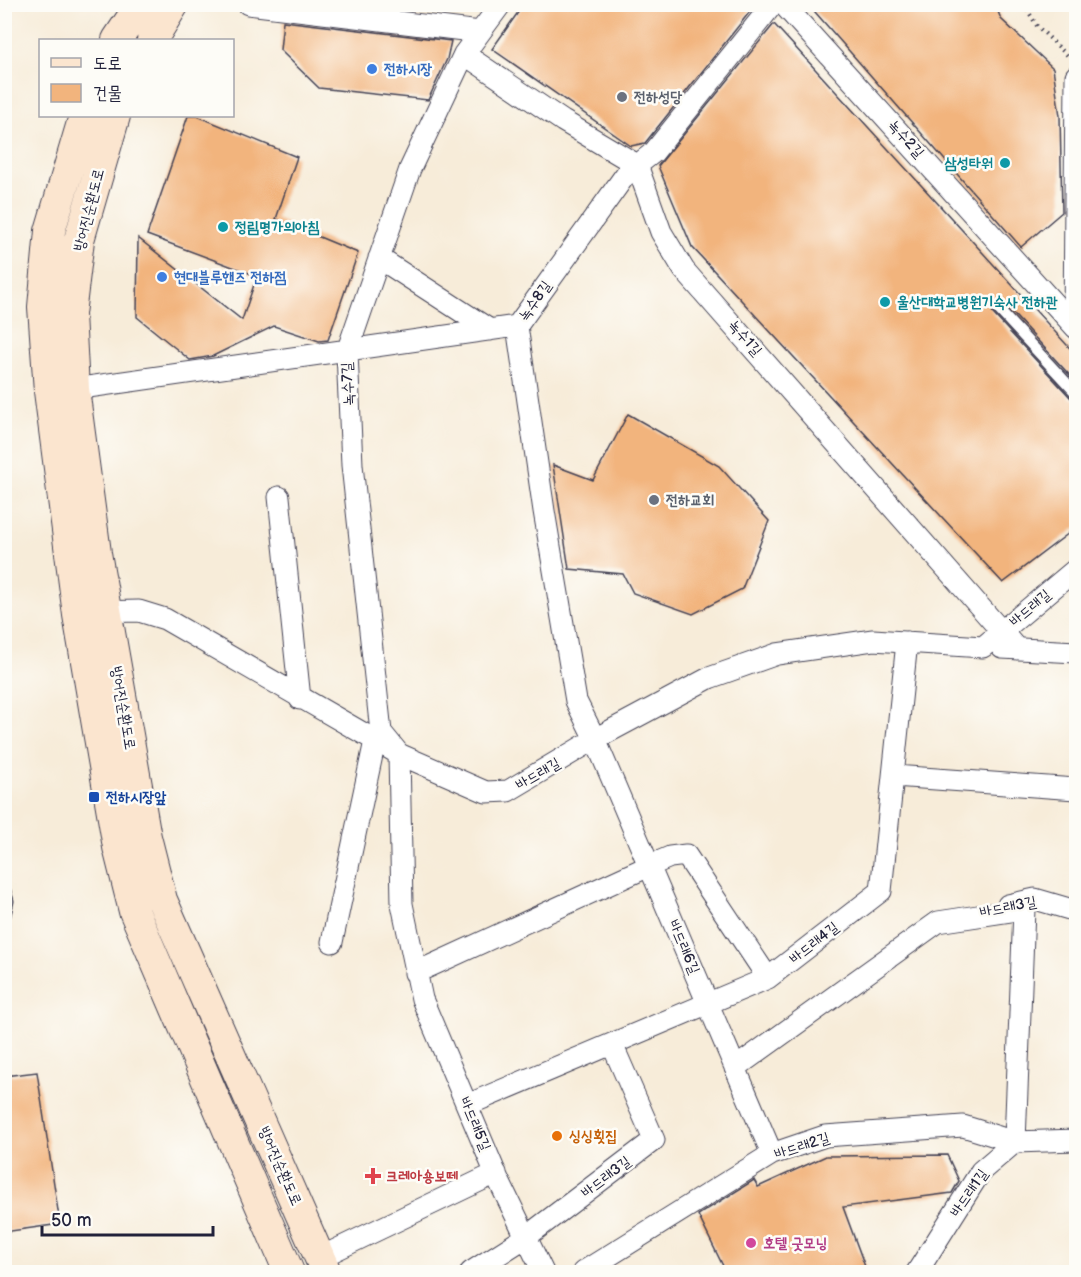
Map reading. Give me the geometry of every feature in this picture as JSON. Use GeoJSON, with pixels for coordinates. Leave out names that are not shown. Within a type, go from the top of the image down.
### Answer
{"type":"FeatureCollection","features":[{"type":"Feature","properties":{"kind":"main road"},"geometry":{"type":"LineString","coordinates":[[118,39],[141,4]]}},
{"type":"Feature","properties":{"kind":"main road"},"geometry":{"type":"LineString","coordinates":[[153,39],[174,4]]}},
{"type":"Feature","properties":{"kind":"main road","name":"방어진순환도로"},"geometry":{"type":"LineString","coordinates":[[84,117],[50,231],[43,307],[49,392],[92,612],[162,900],[322,1265]]}},
{"type":"Feature","properties":{"kind":"main road","name":"방어진순환도로"},"geometry":{"type":"LineString","coordinates":[[115,117],[79,240],[70,314],[92,612],[118,847],[134,910],[289,1272]]}},
{"type":"Feature","properties":{"kind":"street"},"geometry":{"type":"LineString","coordinates":[[248,4],[480,32]]}},
{"type":"Feature","properties":{"kind":"street","name":"녹수7길"},"geometry":{"type":"LineString","coordinates":[[399,754],[381,732],[352,465],[346,352],[410,169],[464,54],[501,4]]}},
{"type":"Feature","properties":{"kind":"street","name":"녹수8길"},"geometry":{"type":"LineString","coordinates":[[596,739],[576,701],[544,511],[517,326],[626,174],[654,152],[772,4]]}},
{"type":"Feature","properties":{"kind":"street","name":"녹수2길"},"geometry":{"type":"LineString","coordinates":[[783,4],[1075,326]]}},
{"type":"Feature","properties":{"kind":"street"},"geometry":{"type":"LineString","coordinates":[[464,54],[563,122],[637,165]]}},
{"type":"Feature","properties":{"kind":"street"},"geometry":{"type":"LineString","coordinates":[[1075,326],[1077,76]]}},
{"type":"Feature","properties":{"kind":"street","name":"녹수1길"},"geometry":{"type":"LineString","coordinates":[[637,165],[661,232],[684,270],[1017,648]]}},
{"type":"Feature","properties":{"kind":"street"},"geometry":{"type":"LineString","coordinates":[[379,258],[490,330]]}},
{"type":"Feature","properties":{"kind":"street"},"geometry":{"type":"LineString","coordinates":[[74,389],[517,326]]}},
{"type":"Feature","properties":{"kind":"street"},"geometry":{"type":"LineString","coordinates":[[279,497],[300,699]]}},
{"type":"Feature","properties":{"kind":"street","name":"바드래길"},"geometry":{"type":"LineString","coordinates":[[983,647],[1077,569]]}},
{"type":"Feature","properties":{"kind":"street","name":"바드래길"},"geometry":{"type":"LineString","coordinates":[[92,612],[139,611],[165,619],[300,699],[399,754],[486,792],[498,793],[530,780],[596,739],[709,678],[777,654],[873,640],[1077,652]]}},
{"type":"Feature","properties":{"kind":"street","name":"바드래4길"},"geometry":{"type":"LineString","coordinates":[[467,1105],[768,978],[882,891],[908,642]]}},
{"type":"Feature","properties":{"kind":"street","name":"바드래6길"},"geometry":{"type":"LineString","coordinates":[[596,739],[772,1154]]}},
{"type":"Feature","properties":{"kind":"street"},"geometry":{"type":"LineString","coordinates":[[332,942],[375,741]]}},
{"type":"Feature","properties":{"kind":"street","name":"바드래5길"},"geometry":{"type":"LineString","coordinates":[[399,754],[402,904],[422,999],[496,1173],[543,1272]]}},
{"type":"Feature","properties":{"kind":"street"},"geometry":{"type":"LineString","coordinates":[[894,776],[1077,789]]}},
{"type":"Feature","properties":{"kind":"street"},"geometry":{"type":"LineString","coordinates":[[415,973],[649,866],[670,857],[686,855],[768,978]]}},
{"type":"Feature","properties":{"kind":"street","name":"바드래3길"},"geometry":{"type":"LineString","coordinates":[[735,1068],[938,922],[1035,899],[1077,911]]}},
{"type":"Feature","properties":{"kind":"street","name":"바드래3길"},"geometry":{"type":"LineString","coordinates":[[938,922],[1024,909],[1015,1142]]}},
{"type":"Feature","properties":{"kind":"street","name":"바드래3길"},"geometry":{"type":"LineString","coordinates":[[471,1272],[526,1237],[654,1140],[612,1044]]}},
{"type":"Feature","properties":{"kind":"street","name":"바드래2길"},"geometry":{"type":"LineString","coordinates":[[584,1272],[772,1154],[825,1136],[963,1126],[1015,1142]]}},
{"type":"Feature","properties":{"kind":"street"},"geometry":{"type":"LineString","coordinates":[[1015,1142],[1077,1140]]}},
{"type":"Feature","properties":{"kind":"street","name":"바드래1길"},"geometry":{"type":"LineString","coordinates":[[917,1272],[981,1171],[1015,1142]]}},
{"type":"Feature","properties":{"kind":"street"},"geometry":{"type":"LineString","coordinates":[[322,1265],[496,1173]]}},
{"type":"Feature","properties":{"kind":"lane"},"geometry":{"type":"LineString","coordinates":[[998,309],[1077,393]]}},
{"type":"Feature","properties":{"kind":"lane"},"geometry":{"type":"LineString","coordinates":[[4,888],[8,901],[4,919]]}},
{"type":"Feature","properties":{"kind":"path"},"geometry":{"type":"LineString","coordinates":[[1024,4],[1037,26],[1077,64]]}},
{"type":"Feature","properties":{"kind":"building","name":"전하성당"},"geometry":{"type":"Polygon","coordinates":[[[524,4],[756,4],[645,143],[631,146],[492,49],[524,4]]]}},
{"type":"Feature","properties":{"kind":"building","name":"삼성타워"},"geometry":{"type":"Polygon","coordinates":[[[808,4],[995,4],[1001,19],[1053,68],[1060,116],[1062,212],[1021,247],[808,4]]]}},
{"type":"Feature","properties":{"kind":"building","name":"전하시장"},"geometry":{"type":"Polygon","coordinates":[[[283,21],[451,41],[447,59],[428,100],[319,88],[280,50],[283,21]]]}},
{"type":"Feature","properties":{"kind":"building","name":"울산대학교병원기숙사 전하관"},"geometry":{"type":"Polygon","coordinates":[[[774,24],[1077,356],[1077,383],[1004,304],[997,302],[991,306],[993,314],[1071,398],[1077,400],[1077,527],[1003,583],[692,247],[658,166],[774,24]]]}},
{"type":"Feature","properties":{"kind":"building","name":"정림명가의아침"},"geometry":{"type":"Polygon","coordinates":[[[188,117],[199,117],[297,157],[276,219],[358,253],[328,340],[319,341],[274,326],[213,356],[190,360],[137,317],[138,238],[242,320],[257,276],[147,235],[188,117]]]}},
{"type":"Feature","properties":{"kind":"building","name":"전하교회"},"geometry":{"type":"Polygon","coordinates":[[[628,414],[719,466],[769,521],[742,589],[693,614],[633,593],[623,574],[569,569],[553,465],[593,480],[628,414]]]}},
{"type":"Feature","properties":{"kind":"building"},"geometry":{"type":"Polygon","coordinates":[[[37,1072],[60,1224],[4,1232],[4,1076],[37,1072]]]}},
{"type":"Feature","properties":{"kind":"building"},"geometry":{"type":"Polygon","coordinates":[[[947,1155],[959,1181],[952,1193],[843,1207],[867,1272],[726,1272],[698,1215],[754,1180],[758,1187],[826,1156],[947,1155]]]}},
{"type":"Feature","properties":{"kind":"place","name":"전하시장"},"geometry":{"type":"Point","coordinates":[372,69]}},
{"type":"Feature","properties":{"kind":"place","name":"전하성당"},"geometry":{"type":"Point","coordinates":[622,97]}},
{"type":"Feature","properties":{"kind":"place","name":"삼성타워"},"geometry":{"type":"Point","coordinates":[1005,163]}},
{"type":"Feature","properties":{"kind":"place","name":"정림명가의아침"},"geometry":{"type":"Point","coordinates":[223,227]}},
{"type":"Feature","properties":{"kind":"place","name":"현대블루핸즈 전하점"},"geometry":{"type":"Point","coordinates":[162,277]}},
{"type":"Feature","properties":{"kind":"place","name":"울산대학교병원기숙사 전하관"},"geometry":{"type":"Point","coordinates":[885,302]}},
{"type":"Feature","properties":{"kind":"place","name":"전하교회"},"geometry":{"type":"Point","coordinates":[654,500]}},
{"type":"Feature","properties":{"kind":"place","name":"전하시장앞"},"geometry":{"type":"Point","coordinates":[94,797]}},
{"type":"Feature","properties":{"kind":"place","name":"싱싱횟집"},"geometry":{"type":"Point","coordinates":[557,1136]}},
{"type":"Feature","properties":{"kind":"place","name":"크레아숑보떼"},"geometry":{"type":"Point","coordinates":[373,1176]}},
{"type":"Feature","properties":{"kind":"place","name":"호텔 굿모닝"},"geometry":{"type":"Point","coordinates":[751,1243]}}]}
